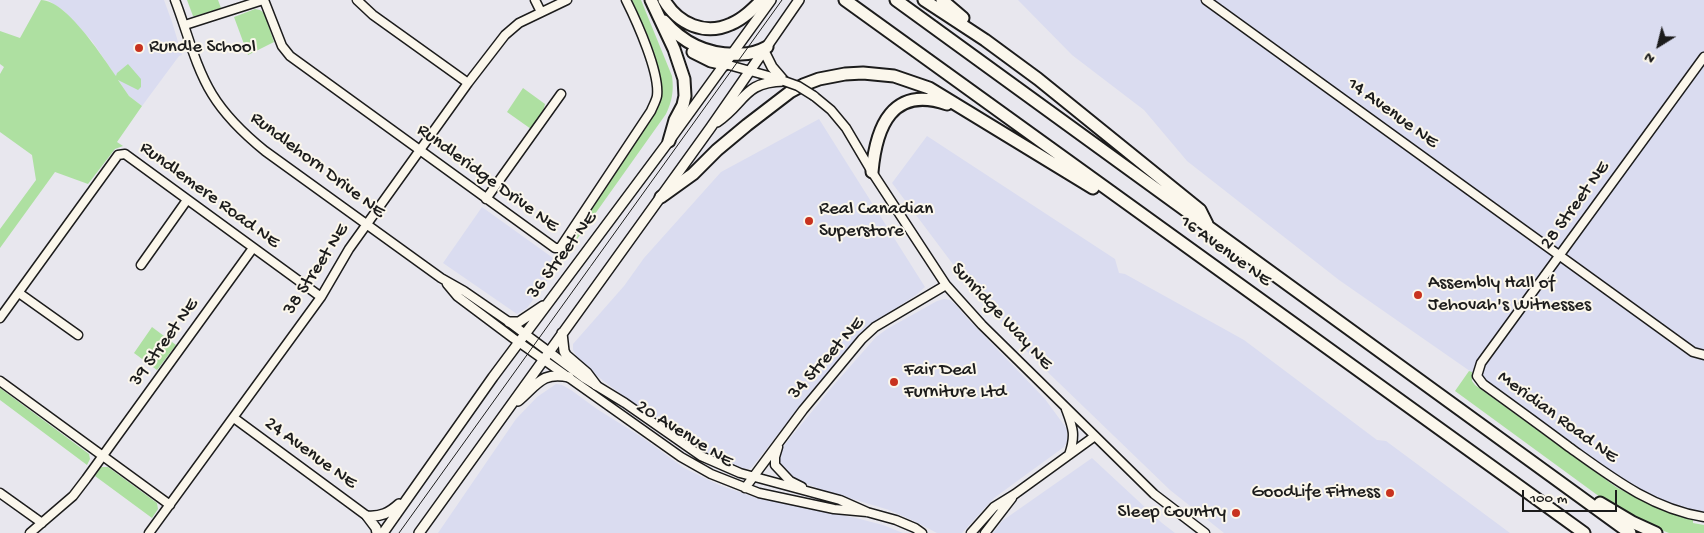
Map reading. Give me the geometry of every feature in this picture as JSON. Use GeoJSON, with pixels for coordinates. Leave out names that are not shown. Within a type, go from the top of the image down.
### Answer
{"type":"FeatureCollection","features":[{"type":"Feature","properties":{"kind":"highway"},"geometry":{"type":"LineString","coordinates":[[664,0],[670,9],[684,21],[691,25],[708,29],[731,24],[762,0]]}},
{"type":"Feature","properties":{"kind":"highway","name":"16 Avenue NE"},"geometry":{"type":"LineString","coordinates":[[845,0],[1583,533]]}},
{"type":"Feature","properties":{"kind":"highway","name":"16 Avenue NE"},"geometry":{"type":"LineString","coordinates":[[896,0],[1630,533]]}},
{"type":"Feature","properties":{"kind":"highway"},"geometry":{"type":"LineString","coordinates":[[924,0],[986,40],[1038,79],[1200,210],[1208,226]]}},
{"type":"Feature","properties":{"kind":"highway"},"geometry":{"type":"LineString","coordinates":[[942,0],[986,40]]}},
{"type":"Feature","properties":{"kind":"highway"},"geometry":{"type":"LineString","coordinates":[[653,4],[670,28],[688,43],[728,59]]}},
{"type":"Feature","properties":{"kind":"highway"},"geometry":{"type":"LineString","coordinates":[[653,4],[679,61],[685,86],[682,105],[669,141]]}},
{"type":"Feature","properties":{"kind":"highway"},"geometry":{"type":"LineString","coordinates":[[660,22],[669,34],[685,47],[711,61],[728,59],[765,49]]}},
{"type":"Feature","properties":{"kind":"highway"},"geometry":{"type":"LineString","coordinates":[[661,196],[693,174],[717,150],[790,92],[819,79],[854,73],[872,73],[894,76],[929,88],[1089,185],[1167,238],[1178,241]]}},
{"type":"Feature","properties":{"kind":"highway"},"geometry":{"type":"LineString","coordinates":[[872,172],[879,133],[885,120],[897,108],[912,101],[928,99],[938,100],[968,111]]}},
{"type":"Feature","properties":{"kind":"highway"},"geometry":{"type":"LineString","coordinates":[[1573,492],[1592,498],[1632,522],[1656,533]]}},
{"type":"Feature","properties":{"kind":"main road","name":"36 Street NE"},"geometry":{"type":"LineString","coordinates":[[383,533],[519,342],[669,141],[770,0]]}},
{"type":"Feature","properties":{"kind":"main road"},"geometry":{"type":"LineString","coordinates":[[420,533],[711,127],[799,0]]}},
{"type":"Feature","properties":{"kind":"main road"},"geometry":{"type":"LineString","coordinates":[[765,49],[772,67],[784,81]]}},
{"type":"Feature","properties":{"kind":"main road"},"geometry":{"type":"LineString","coordinates":[[711,127],[729,114],[752,88],[769,82],[784,81]]}},
{"type":"Feature","properties":{"kind":"main road"},"geometry":{"type":"LineString","coordinates":[[509,322],[519,322],[548,304]]}},
{"type":"Feature","properties":{"kind":"main road"},"geometry":{"type":"LineString","coordinates":[[562,333],[566,356],[587,373],[596,385]]}},
{"type":"Feature","properties":{"kind":"main road"},"geometry":{"type":"LineString","coordinates":[[507,410],[549,376],[569,377]]}},
{"type":"Feature","properties":{"kind":"main road"},"geometry":{"type":"LineString","coordinates":[[367,516],[381,516],[390,512],[412,493]]}},
{"type":"Feature","properties":{"kind":"main road"},"geometry":{"type":"LineString","coordinates":[[367,516],[376,528],[377,533]]}},
{"type":"Feature","properties":{"kind":"street","name":"Rundlehorn Drive NE"},"geometry":{"type":"LineString","coordinates":[[175,0],[202,72],[212,93],[226,114],[244,134],[272,157],[366,225],[537,343]]}},
{"type":"Feature","properties":{"kind":"street"},"geometry":{"type":"LineString","coordinates":[[185,25],[263,0]]}},
{"type":"Feature","properties":{"kind":"street","name":"Rundleridge Drive NE"},"geometry":{"type":"LineString","coordinates":[[263,0],[282,46],[290,56],[555,248],[560,248],[652,111],[657,97],[657,82],[640,28],[626,0]]}},
{"type":"Feature","properties":{"kind":"street"},"geometry":{"type":"LineString","coordinates":[[357,0],[373,15],[468,83]]}},
{"type":"Feature","properties":{"kind":"street"},"geometry":{"type":"LineString","coordinates":[[535,0],[540,12]]}},
{"type":"Feature","properties":{"kind":"street","name":"38 Street NE"},"geometry":{"type":"LineString","coordinates":[[148,533],[321,297],[349,249],[468,83],[505,35],[519,23],[567,0]]}},
{"type":"Feature","properties":{"kind":"street","name":"14 Avenue NE"},"geometry":{"type":"LineString","coordinates":[[1206,0],[1693,352],[1704,355]]}},
{"type":"Feature","properties":{"kind":"street","name":"28 Street NE"},"geometry":{"type":"LineString","coordinates":[[1477,376],[1481,363],[1704,57]]}},
{"type":"Feature","properties":{"kind":"street","name":"Sunridge Way NE"},"geometry":{"type":"LineString","coordinates":[[728,59],[750,70],[798,86],[831,110],[846,128],[872,172],[946,285],[982,325],[1154,494],[1204,533]]}},
{"type":"Feature","properties":{"kind":"street"},"geometry":{"type":"LineString","coordinates":[[486,199],[561,94]]}},
{"type":"Feature","properties":{"kind":"street","name":"Rundlemere Road NE"},"geometry":{"type":"LineString","coordinates":[[0,318],[118,155],[125,154],[321,297]]}},
{"type":"Feature","properties":{"kind":"street"},"geometry":{"type":"LineString","coordinates":[[141,265],[187,200]]}},
{"type":"Feature","properties":{"kind":"street","name":"39 Street NE"},"geometry":{"type":"LineString","coordinates":[[30,533],[73,496],[253,248]]}},
{"type":"Feature","properties":{"kind":"street","name":"Rundlehorn Drive NE"},"geometry":{"type":"LineString","coordinates":[[444,280],[457,296],[531,351]]}},
{"type":"Feature","properties":{"kind":"street","name":"34 Street NE"},"geometry":{"type":"LineString","coordinates":[[745,488],[780,440],[862,339],[875,327],[946,285]]}},
{"type":"Feature","properties":{"kind":"street"},"geometry":{"type":"LineString","coordinates":[[19,293],[78,335]]}},
{"type":"Feature","properties":{"kind":"street","name":"20 Avenue NE"},"geometry":{"type":"LineString","coordinates":[[537,343],[546,356],[569,377],[681,457],[712,474],[745,488],[784,499],[834,509],[866,512],[896,520],[922,533]]}},
{"type":"Feature","properties":{"kind":"street","name":"20 Avenue NE"},"geometry":{"type":"LineString","coordinates":[[531,351],[546,356],[596,385],[702,456],[728,469],[840,500],[866,512]]}},
{"type":"Feature","properties":{"kind":"street","name":"Meridian Road NE"},"geometry":{"type":"LineString","coordinates":[[1477,376],[1483,384],[1619,483],[1656,503],[1678,511],[1704,517]]}},
{"type":"Feature","properties":{"kind":"street"},"geometry":{"type":"LineString","coordinates":[[0,381],[170,505]]}},
{"type":"Feature","properties":{"kind":"street"},"geometry":{"type":"LineString","coordinates":[[1065,407],[1071,423],[1074,440],[1069,455]]}},
{"type":"Feature","properties":{"kind":"street","name":"24 Avenue NE"},"geometry":{"type":"LineString","coordinates":[[234,418],[367,516]]}},
{"type":"Feature","properties":{"kind":"street"},"geometry":{"type":"LineString","coordinates":[[971,533],[994,507],[1096,436]]}},
{"type":"Feature","properties":{"kind":"street"},"geometry":{"type":"LineString","coordinates":[[780,440],[775,457],[775,465],[790,481],[809,492]]}},
{"type":"Feature","properties":{"kind":"street"},"geometry":{"type":"LineString","coordinates":[[0,493],[42,523]]}},
{"type":"Feature","properties":{"kind":"street"},"geometry":{"type":"LineString","coordinates":[[985,533],[1015,494]]}},
{"type":"Feature","properties":{"kind":"shaded area","name":"Rundle School"},"geometry":{"type":"Polygon","coordinates":[[[48,0],[164,0],[182,55],[179,56],[142,106],[129,96],[92,41],[65,12],[48,0]]]}},
{"type":"Feature","properties":{"kind":"shaded area"},"geometry":{"type":"Polygon","coordinates":[[[1018,0],[1704,0],[1704,517],[1635,493],[1477,376],[1339,280],[1187,161],[1144,110],[1072,55],[1018,0]]]}},
{"type":"Feature","properties":{"kind":"shaded area"},"geometry":{"type":"Polygon","coordinates":[[[819,119],[925,287],[866,328],[831,368],[752,467],[749,469],[740,468],[716,460],[646,413],[580,363],[573,350],[573,344],[624,286],[644,258],[721,172],[819,119]]]}},
{"type":"Feature","properties":{"kind":"shaded area"},"geometry":{"type":"Polygon","coordinates":[[[927,136],[1115,259],[1119,273],[1125,274],[1244,340],[1377,440],[1386,441],[1510,533],[1224,533],[1170,490],[1030,355],[970,287],[892,183],[927,136]]]}},
{"type":"Feature","properties":{"kind":"shaded area"},"geometry":{"type":"Polygon","coordinates":[[[482,207],[560,263],[527,308],[517,314],[443,263],[482,207]]]}},
{"type":"Feature","properties":{"kind":"shaded area"},"geometry":{"type":"Polygon","coordinates":[[[950,300],[956,305],[1045,399],[1067,429],[1067,442],[1064,447],[994,498],[962,533],[937,533],[889,510],[791,478],[778,464],[778,457],[782,448],[832,387],[876,337],[937,301],[950,300]]]}},
{"type":"Feature","properties":{"kind":"shaded area"},"geometry":{"type":"Polygon","coordinates":[[[556,384],[571,390],[684,468],[719,485],[754,497],[856,518],[883,525],[903,533],[438,533],[516,419],[537,397],[556,384]]]}},
{"type":"Feature","properties":{"kind":"shaded area"},"geometry":{"type":"Polygon","coordinates":[[[1092,458],[1175,533],[993,533],[1002,521],[1092,458]]]}},
{"type":"Feature","properties":{"kind":"green space"},"geometry":{"type":"Polygon","coordinates":[[[41,0],[51,2],[61,9],[83,30],[116,76],[128,64],[141,79],[141,87],[138,90],[118,80],[129,96],[142,106],[117,142],[123,146],[115,149],[88,184],[55,172],[0,248],[0,229],[36,180],[32,155],[0,132],[0,74],[4,67],[0,64],[0,31],[20,38],[41,0]]]}},
{"type":"Feature","properties":{"kind":"green space"},"geometry":{"type":"Polygon","coordinates":[[[187,0],[218,0],[221,8],[193,16],[187,0]]]}},
{"type":"Feature","properties":{"kind":"green space"},"geometry":{"type":"Polygon","coordinates":[[[632,0],[641,0],[672,76],[673,91],[671,100],[666,114],[563,259],[556,254],[565,250],[656,112],[660,99],[661,85],[655,55],[632,0]]]}},
{"type":"Feature","properties":{"kind":"green space"},"geometry":{"type":"Polygon","coordinates":[[[255,9],[264,13],[274,42],[248,55],[234,17],[255,9]]]}},
{"type":"Feature","properties":{"kind":"green space"},"geometry":{"type":"Polygon","coordinates":[[[523,88],[545,104],[543,112],[531,129],[507,112],[523,88]]]}},
{"type":"Feature","properties":{"kind":"green space"},"geometry":{"type":"Polygon","coordinates":[[[152,327],[176,345],[157,370],[134,353],[152,327]]]}},
{"type":"Feature","properties":{"kind":"green space"},"geometry":{"type":"Polygon","coordinates":[[[1469,371],[1472,372],[1472,381],[1475,385],[1616,487],[1654,506],[1693,520],[1693,523],[1704,525],[1704,533],[1669,533],[1643,523],[1600,497],[1455,391],[1469,371]]]}},
{"type":"Feature","properties":{"kind":"green space"},"geometry":{"type":"Polygon","coordinates":[[[0,388],[89,454],[90,459],[87,465],[0,400],[0,388]]]}},
{"type":"Feature","properties":{"kind":"green space"},"geometry":{"type":"Polygon","coordinates":[[[101,467],[108,467],[157,503],[158,509],[152,518],[95,476],[101,467]]]}},
{"type":"Feature","properties":{"kind":"tram line"},"geometry":{"type":"LineString","coordinates":[[399,533],[782,0]]}},
{"type":"Feature","properties":{"kind":"place","name":"Rundle School"},"geometry":{"type":"Point","coordinates":[139,48]}},
{"type":"Feature","properties":{"kind":"place","name":"Real Canadian Superstore"},"geometry":{"type":"Point","coordinates":[809,221]}},
{"type":"Feature","properties":{"kind":"place","name":"Assembly Hall of Jehovah's Witnesses"},"geometry":{"type":"Point","coordinates":[1418,295]}},
{"type":"Feature","properties":{"kind":"place","name":"Fair Deal Furniture Ltd"},"geometry":{"type":"Point","coordinates":[894,382]}},
{"type":"Feature","properties":{"kind":"place","name":"GoodLife Fitness"},"geometry":{"type":"Point","coordinates":[1390,493]}},
{"type":"Feature","properties":{"kind":"place","name":"Sleep Country"},"geometry":{"type":"Point","coordinates":[1236,513]}}]}
